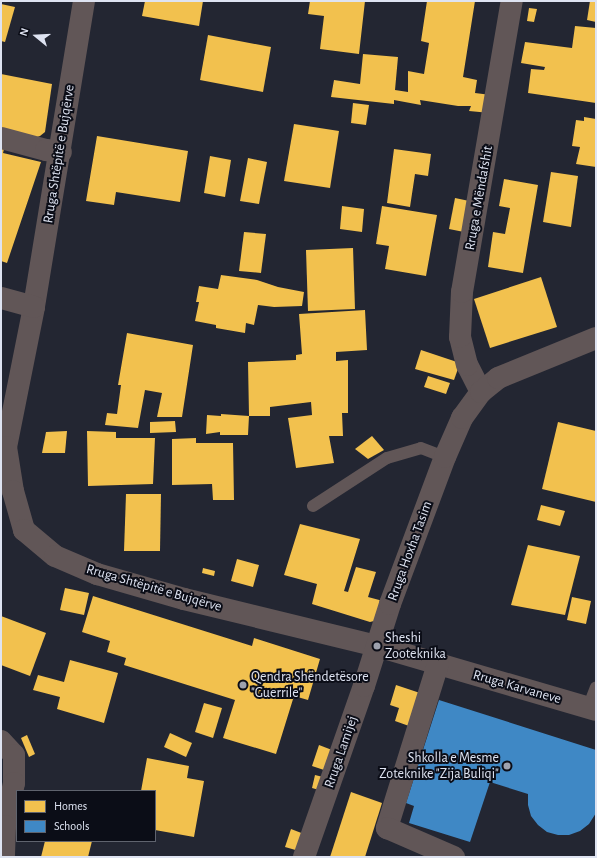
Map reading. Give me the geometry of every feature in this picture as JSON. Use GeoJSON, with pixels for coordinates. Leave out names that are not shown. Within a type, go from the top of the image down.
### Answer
{"type":"FeatureCollection","features":[{"type":"Feature","properties":{"kind":"street","name":"Rruga Shtëpitë e Bujqërve"},"geometry":{"type":"LineString","coordinates":[[84,1],[61,152],[34,307],[4,447],[13,491],[24,530],[55,556],[97,574],[177,597],[377,646]]}},
{"type":"Feature","properties":{"kind":"street","name":"Rruga e Mëndafshit"},"geometry":{"type":"LineString","coordinates":[[481,392],[467,365],[460,337],[462,292],[512,1]]}},
{"type":"Feature","properties":{"kind":"street"},"geometry":{"type":"LineString","coordinates":[[1,138],[46,150],[61,152]]}},
{"type":"Feature","properties":{"kind":"street"},"geometry":{"type":"LineString","coordinates":[[1,298],[34,307]]}},
{"type":"Feature","properties":{"kind":"street","name":"Rruga Hoxha Tasim"},"geometry":{"type":"LineString","coordinates":[[377,646],[390,604],[445,457],[462,418],[481,392],[498,378],[596,338]]}},
{"type":"Feature","properties":{"kind":"street","name":"Rruga Karvaneve"},"geometry":{"type":"LineString","coordinates":[[377,646],[592,709]]}},
{"type":"Feature","properties":{"kind":"street","name":"Rruga Lamijej"},"geometry":{"type":"LineString","coordinates":[[304,857],[377,646]]}},
{"type":"Feature","properties":{"kind":"street"},"geometry":{"type":"LineString","coordinates":[[438,664],[387,828],[454,857]]}},
{"type":"Feature","properties":{"kind":"street"},"geometry":{"type":"LineString","coordinates":[[1,741],[14,755],[14,783],[5,826],[4,857]]}},
{"type":"Feature","properties":{"kind":"lane"},"geometry":{"type":"LineString","coordinates":[[313,506],[387,458],[421,448],[445,457]]}},
{"type":"Feature","properties":{"kind":"lane"},"geometry":{"type":"LineString","coordinates":[[592,709],[596,687]]}},
{"type":"Feature","properties":{"kind":"building: Homes"},"geometry":{"type":"Polygon","coordinates":[[[145,1],[203,1],[199,26],[142,16],[145,1]]]}},
{"type":"Feature","properties":{"kind":"building: Homes"},"geometry":{"type":"Polygon","coordinates":[[[310,1],[365,1],[359,54],[320,49],[324,16],[308,14],[310,1]]]}},
{"type":"Feature","properties":{"kind":"building: Homes"},"geometry":{"type":"Polygon","coordinates":[[[427,1],[475,1],[463,77],[477,80],[475,93],[491,95],[490,113],[469,111],[471,106],[458,106],[420,100],[421,105],[394,100],[394,104],[331,97],[334,80],[360,84],[363,54],[398,57],[395,90],[408,92],[408,71],[424,74],[429,43],[421,41],[427,1]]]}},
{"type":"Feature","properties":{"kind":"building: Homes"},"geometry":{"type":"Polygon","coordinates":[[[590,1],[596,1],[596,22],[587,20],[590,1]]]}},
{"type":"Feature","properties":{"kind":"building: Homes"},"geometry":{"type":"Polygon","coordinates":[[[1,4],[15,7],[5,42],[1,41],[1,4]]]}},
{"type":"Feature","properties":{"kind":"building: Homes"},"geometry":{"type":"Polygon","coordinates":[[[529,8],[537,9],[534,22],[527,21],[529,8]]]}},
{"type":"Feature","properties":{"kind":"building: Homes"},"geometry":{"type":"Polygon","coordinates":[[[575,26],[596,28],[596,103],[528,93],[531,69],[544,70],[545,67],[521,63],[525,42],[572,48],[575,26]]]}},
{"type":"Feature","properties":{"kind":"building: Homes"},"geometry":{"type":"Polygon","coordinates":[[[208,35],[271,47],[263,92],[200,80],[208,35]]]}},
{"type":"Feature","properties":{"kind":"building: Homes"},"geometry":{"type":"Polygon","coordinates":[[[1,74],[52,84],[45,132],[40,136],[34,138],[1,130],[1,74]]]}},
{"type":"Feature","properties":{"kind":"building: Homes"},"geometry":{"type":"Polygon","coordinates":[[[353,103],[369,105],[366,125],[351,123],[353,103]]]}},
{"type":"Feature","properties":{"kind":"building: Homes"},"geometry":{"type":"Polygon","coordinates":[[[584,117],[596,119],[596,167],[576,164],[580,147],[572,146],[576,120],[584,121],[584,117]]]}},
{"type":"Feature","properties":{"kind":"building: Homes"},"geometry":{"type":"Polygon","coordinates":[[[294,124],[339,131],[330,188],[284,181],[294,124]]]}},
{"type":"Feature","properties":{"kind":"building: Homes"},"geometry":{"type":"Polygon","coordinates":[[[97,136],[188,151],[180,202],[116,192],[114,205],[86,201],[97,136]]]}},
{"type":"Feature","properties":{"kind":"building: Homes"},"geometry":{"type":"Polygon","coordinates":[[[1,144],[5,145],[3,153],[41,162],[7,263],[1,261],[1,144]]]}},
{"type":"Feature","properties":{"kind":"building: Homes"},"geometry":{"type":"Polygon","coordinates":[[[394,149],[431,154],[428,176],[415,174],[410,207],[387,203],[394,149]]]}},
{"type":"Feature","properties":{"kind":"building: Homes"},"geometry":{"type":"Polygon","coordinates":[[[210,156],[231,160],[225,197],[204,193],[210,156]]]}},
{"type":"Feature","properties":{"kind":"building: Homes"},"geometry":{"type":"Polygon","coordinates":[[[248,158],[267,162],[259,204],[240,201],[248,158]]]}},
{"type":"Feature","properties":{"kind":"building: Homes"},"geometry":{"type":"Polygon","coordinates":[[[551,172],[578,176],[571,227],[543,222],[551,172]]]}},
{"type":"Feature","properties":{"kind":"building: Homes"},"geometry":{"type":"Polygon","coordinates":[[[504,179],[538,185],[523,273],[488,267],[493,232],[505,234],[510,208],[499,206],[504,179]]]}},
{"type":"Feature","properties":{"kind":"building: Homes"},"geometry":{"type":"Polygon","coordinates":[[[455,198],[474,202],[469,233],[449,229],[455,198]]]}},
{"type":"Feature","properties":{"kind":"building: Homes"},"geometry":{"type":"Polygon","coordinates":[[[342,206],[364,209],[362,232],[340,229],[342,206]]]}},
{"type":"Feature","properties":{"kind":"building: Homes"},"geometry":{"type":"Polygon","coordinates":[[[382,206],[437,215],[426,276],[385,269],[389,246],[376,244],[382,206]]]}},
{"type":"Feature","properties":{"kind":"building: Homes"},"geometry":{"type":"Polygon","coordinates":[[[244,232],[266,234],[261,273],[239,271],[244,232]]]}},
{"type":"Feature","properties":{"kind":"building: Homes"},"geometry":{"type":"Polygon","coordinates":[[[353,248],[355,309],[308,311],[306,250],[353,248]]]}},
{"type":"Feature","properties":{"kind":"building: Homes"},"geometry":{"type":"Polygon","coordinates":[[[221,275],[257,280],[278,287],[304,292],[302,306],[274,307],[258,305],[254,325],[246,323],[245,333],[216,328],[216,325],[195,321],[199,302],[196,302],[199,286],[218,289],[221,275]]]}},
{"type":"Feature","properties":{"kind":"building: Homes"},"geometry":{"type":"Polygon","coordinates":[[[541,277],[557,327],[490,348],[474,299],[541,277]]]}},
{"type":"Feature","properties":{"kind":"building: Homes"},"geometry":{"type":"Polygon","coordinates":[[[365,310],[367,350],[336,352],[336,361],[348,360],[348,413],[342,413],[343,436],[329,436],[334,463],[296,468],[288,418],[312,415],[311,402],[270,407],[270,416],[249,416],[248,362],[296,360],[296,355],[302,354],[299,314],[365,310]]]}},
{"type":"Feature","properties":{"kind":"building: Homes"},"geometry":{"type":"Polygon","coordinates":[[[127,333],[193,345],[182,417],[157,417],[162,393],[145,390],[138,428],[105,425],[107,413],[117,414],[121,385],[118,385],[127,333]]]}},
{"type":"Feature","properties":{"kind":"building: Homes"},"geometry":{"type":"Polygon","coordinates":[[[421,350],[460,363],[454,380],[415,369],[421,350]]]}},
{"type":"Feature","properties":{"kind":"building: Homes"},"geometry":{"type":"Polygon","coordinates":[[[428,376],[450,383],[446,394],[424,387],[428,376]]]}},
{"type":"Feature","properties":{"kind":"building: Homes"},"geometry":{"type":"Polygon","coordinates":[[[221,414],[249,416],[248,435],[220,435],[220,432],[206,434],[207,415],[221,416],[221,414]]]}},
{"type":"Feature","properties":{"kind":"building: Homes"},"geometry":{"type":"Polygon","coordinates":[[[175,421],[176,432],[150,433],[150,422],[175,421]]]}},
{"type":"Feature","properties":{"kind":"building: Homes"},"geometry":{"type":"Polygon","coordinates":[[[558,422],[596,431],[596,502],[542,489],[558,422]]]}},
{"type":"Feature","properties":{"kind":"building: Homes"},"geometry":{"type":"Polygon","coordinates":[[[67,431],[65,453],[42,453],[46,432],[67,431]]]}},
{"type":"Feature","properties":{"kind":"building: Homes"},"geometry":{"type":"Polygon","coordinates":[[[87,431],[116,432],[116,438],[155,438],[153,484],[88,486],[87,431]]]}},
{"type":"Feature","properties":{"kind":"building: Homes"},"geometry":{"type":"Polygon","coordinates":[[[372,436],[384,450],[368,459],[355,449],[372,436]]]}},
{"type":"Feature","properties":{"kind":"building: Homes"},"geometry":{"type":"Polygon","coordinates":[[[196,438],[196,443],[233,443],[234,500],[213,500],[212,484],[172,485],[172,439],[196,438]]]}},
{"type":"Feature","properties":{"kind":"building: Homes"},"geometry":{"type":"Polygon","coordinates":[[[126,494],[161,494],[160,551],[124,551],[126,494]]]}},
{"type":"Feature","properties":{"kind":"building: Homes"},"geometry":{"type":"Polygon","coordinates":[[[541,505],[565,511],[560,526],[537,520],[541,505]]]}},
{"type":"Feature","properties":{"kind":"building: Homes"},"geometry":{"type":"Polygon","coordinates":[[[300,524],[360,539],[344,591],[348,592],[356,567],[376,572],[368,597],[383,601],[374,621],[370,622],[312,604],[317,584],[284,575],[300,524]]]}},
{"type":"Feature","properties":{"kind":"building: Homes"},"geometry":{"type":"Polygon","coordinates":[[[528,545],[580,556],[565,615],[511,605],[528,545]]]}},
{"type":"Feature","properties":{"kind":"building: Homes"},"geometry":{"type":"Polygon","coordinates":[[[237,559],[259,565],[253,587],[231,581],[237,559]]]}},
{"type":"Feature","properties":{"kind":"building: Homes"},"geometry":{"type":"Polygon","coordinates":[[[203,568],[215,571],[214,576],[202,573],[203,568]]]}},
{"type":"Feature","properties":{"kind":"building: Homes"},"geometry":{"type":"Polygon","coordinates":[[[65,588],[89,593],[84,615],[60,610],[65,588]]]}},
{"type":"Feature","properties":{"kind":"building: Homes","name":"Qendra Shëndetësore \"Guerrile\""},"geometry":{"type":"Polygon","coordinates":[[[93,596],[252,646],[254,638],[320,659],[308,700],[294,696],[276,754],[223,738],[235,700],[124,665],[126,658],[107,652],[110,641],[82,632],[93,596]]]}},
{"type":"Feature","properties":{"kind":"building: Homes"},"geometry":{"type":"Polygon","coordinates":[[[572,597],[591,601],[586,624],[567,620],[572,597]]]}},
{"type":"Feature","properties":{"kind":"building: Homes"},"geometry":{"type":"Polygon","coordinates":[[[1,616],[46,633],[30,676],[1,665],[1,616]]]}},
{"type":"Feature","properties":{"kind":"building: Homes"},"geometry":{"type":"Polygon","coordinates":[[[70,660],[118,673],[104,723],[57,709],[60,697],[33,690],[38,675],[64,682],[70,660]]]}},
{"type":"Feature","properties":{"kind":"building: Homes"},"geometry":{"type":"Polygon","coordinates":[[[396,685],[420,693],[409,726],[395,721],[399,708],[390,705],[396,685]]]}},
{"type":"Feature","properties":{"kind":"building: Homes"},"geometry":{"type":"Polygon","coordinates":[[[204,703],[222,708],[213,738],[195,732],[204,703]]]}},
{"type":"Feature","properties":{"kind":"building: Homes"},"geometry":{"type":"Polygon","coordinates":[[[170,733],[192,743],[186,757],[164,747],[170,733]]]}},
{"type":"Feature","properties":{"kind":"building: Homes"},"geometry":{"type":"Polygon","coordinates":[[[27,735],[35,754],[29,757],[21,738],[27,735]]]}},
{"type":"Feature","properties":{"kind":"building: Homes"},"geometry":{"type":"Polygon","coordinates":[[[319,745],[332,750],[324,770],[312,766],[319,745]]]}},
{"type":"Feature","properties":{"kind":"building: Homes"},"geometry":{"type":"Polygon","coordinates":[[[147,758],[189,766],[187,778],[204,781],[194,837],[156,830],[156,790],[141,790],[147,758]]]}},
{"type":"Feature","properties":{"kind":"building: Homes"},"geometry":{"type":"Polygon","coordinates":[[[315,775],[323,777],[319,790],[312,788],[315,775]]]}},
{"type":"Feature","properties":{"kind":"building: Homes"},"geometry":{"type":"Polygon","coordinates":[[[351,792],[382,803],[365,857],[330,857],[351,792]]]}},
{"type":"Feature","properties":{"kind":"building: Homes"},"geometry":{"type":"Polygon","coordinates":[[[291,829],[304,834],[299,851],[285,847],[291,829]]]}},
{"type":"Feature","properties":{"kind":"building: Homes"},"geometry":{"type":"Polygon","coordinates":[[[45,842],[92,842],[88,857],[41,857],[45,842]]]}},
{"type":"Feature","properties":{"kind":"building: Schools","name":"Shkolla e Mesme Zoteknike \"Zija Buliqi\""},"geometry":{"type":"Polygon","coordinates":[[[439,700],[596,750],[596,813],[589,824],[580,831],[569,835],[558,835],[547,832],[538,825],[531,816],[528,805],[528,794],[490,782],[470,842],[409,823],[414,806],[406,803],[439,700]]]}},
{"type":"Feature","properties":{"kind":"place","name":"Sheshi Zooteknika"},"geometry":{"type":"Point","coordinates":[377,646]}},
{"type":"Feature","properties":{"kind":"place","name":"Qendra Shëndetësore \"Guerrile\""},"geometry":{"type":"Point","coordinates":[243,685]}},
{"type":"Feature","properties":{"kind":"place","name":"Shkolla e Mesme Zoteknike \"Zija Buliqi\""},"geometry":{"type":"Point","coordinates":[507,766]}}]}
